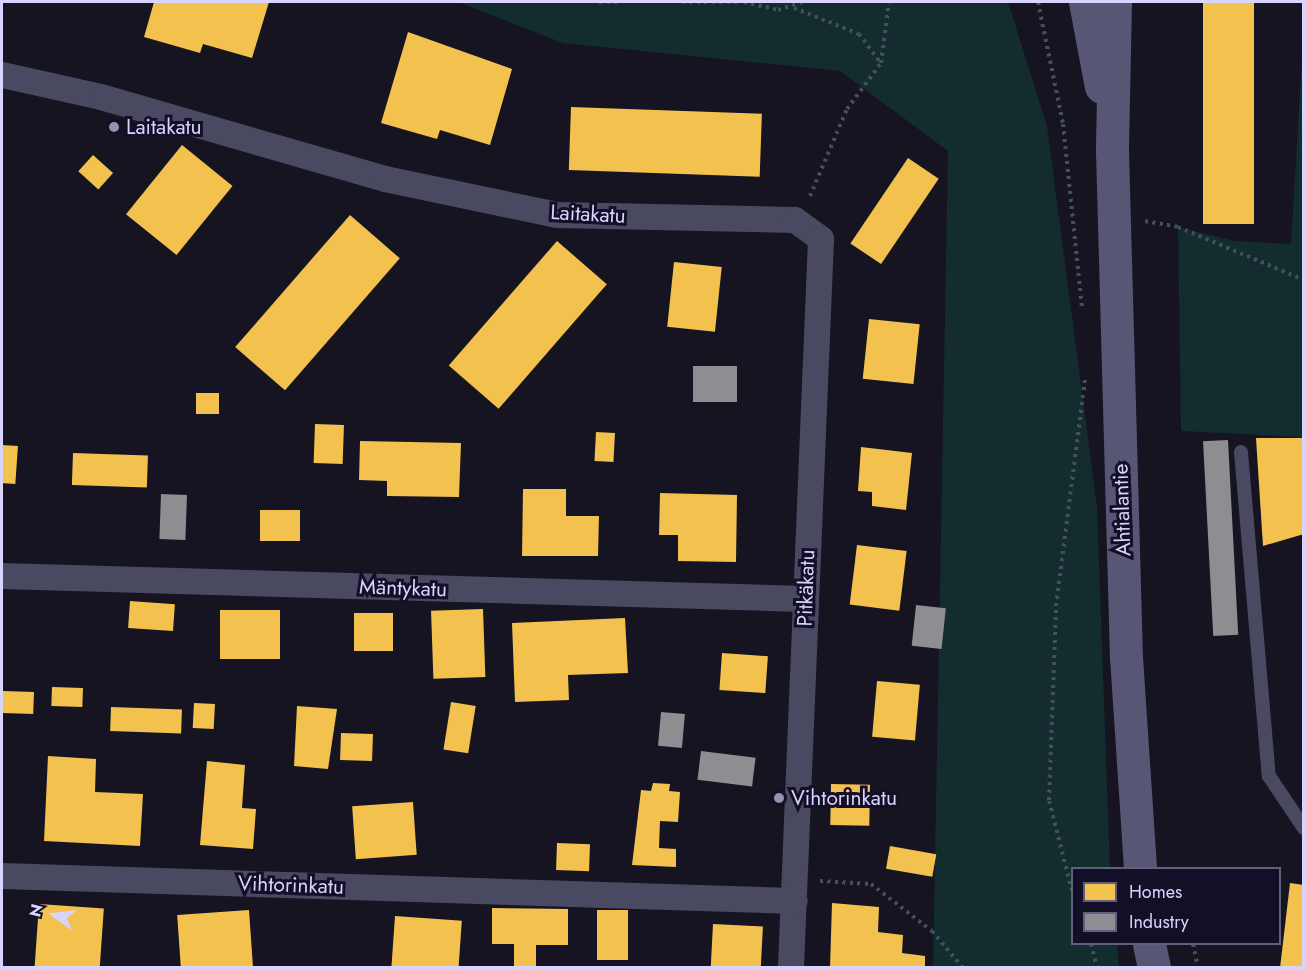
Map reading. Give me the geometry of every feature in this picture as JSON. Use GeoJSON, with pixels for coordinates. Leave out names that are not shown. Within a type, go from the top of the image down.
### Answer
{"type":"FeatureCollection","features":[{"type":"Feature","properties":{"kind":"main road","name":"Ahtialantie"},"geometry":{"type":"LineString","coordinates":[[1085,2],[1112,151]]}},
{"type":"Feature","properties":{"kind":"main road","name":"Ahtialantie"},"geometry":{"type":"LineString","coordinates":[[1115,2],[1112,151],[1131,785],[1140,867]]}},
{"type":"Feature","properties":{"kind":"main road"},"geometry":{"type":"LineString","coordinates":[[1149,945],[1154,968]]}},
{"type":"Feature","properties":{"kind":"street","name":"Laitakatu"},"geometry":{"type":"LineString","coordinates":[[2,75],[101,97],[386,179],[557,215],[795,220]]}},
{"type":"Feature","properties":{"kind":"street","name":"Pitkäkatu"},"geometry":{"type":"LineString","coordinates":[[791,968],[796,890],[820,238],[795,220]]}},
{"type":"Feature","properties":{"kind":"street","name":"Mäntykatu"},"geometry":{"type":"LineString","coordinates":[[2,576],[806,599]]}},
{"type":"Feature","properties":{"kind":"street","name":"Vihtorinkatu"},"geometry":{"type":"LineString","coordinates":[[2,876],[796,890]]}},
{"type":"Feature","properties":{"kind":"lane"},"geometry":{"type":"LineString","coordinates":[[1240,452],[1269,776],[1304,828]]}},
{"type":"Feature","properties":{"kind":"path"},"geometry":{"type":"LineString","coordinates":[[599,2],[617,2]]}},
{"type":"Feature","properties":{"kind":"path"},"geometry":{"type":"LineString","coordinates":[[682,2],[742,2],[778,10],[794,8],[859,34],[881,63]]}},
{"type":"Feature","properties":{"kind":"path"},"geometry":{"type":"LineString","coordinates":[[794,8],[802,2]]}},
{"type":"Feature","properties":{"kind":"path"},"geometry":{"type":"LineString","coordinates":[[795,220],[847,109],[881,63],[889,2]]}},
{"type":"Feature","properties":{"kind":"path"},"geometry":{"type":"LineString","coordinates":[[1038,2],[1063,124],[1083,321]]}},
{"type":"Feature","properties":{"kind":"path"},"geometry":{"type":"LineString","coordinates":[[1145,221],[1178,227],[1304,280]]}},
{"type":"Feature","properties":{"kind":"path"},"geometry":{"type":"LineString","coordinates":[[1071,888],[1061,862],[1049,788],[1056,606],[1087,367]]}},
{"type":"Feature","properties":{"kind":"path"},"geometry":{"type":"LineString","coordinates":[[796,890],[871,884],[932,931],[963,968]]}},
{"type":"Feature","properties":{"kind":"path"},"geometry":{"type":"LineString","coordinates":[[1091,945],[1097,968]]}},
{"type":"Feature","properties":{"kind":"path"},"geometry":{"type":"LineString","coordinates":[[1192,945],[1198,968]]}},
{"type":"Feature","properties":{"kind":"green space"},"geometry":{"type":"Polygon","coordinates":[[[458,2],[1008,2],[1047,126],[1097,507],[1110,867],[1071,867],[1071,945],[1117,945],[1119,967],[933,967],[948,151],[840,71],[563,43],[458,2]]]}},
{"type":"Feature","properties":{"kind":"green space"},"geometry":{"type":"Polygon","coordinates":[[[1303,41],[1303,437],[1181,431],[1178,227],[1234,241],[1291,244],[1303,41]]]}},
{"type":"Feature","properties":{"kind":"building: Homes"},"geometry":{"type":"Polygon","coordinates":[[[154,2],[269,2],[252,58],[203,44],[200,53],[144,37],[154,2]]]}},
{"type":"Feature","properties":{"kind":"building: Homes"},"geometry":{"type":"Polygon","coordinates":[[[1203,2],[1254,2],[1254,224],[1203,224],[1203,2]]]}},
{"type":"Feature","properties":{"kind":"building: Homes"},"geometry":{"type":"Polygon","coordinates":[[[408,32],[512,69],[490,145],[440,130],[437,139],[381,123],[408,32]]]}},
{"type":"Feature","properties":{"kind":"building: Homes"},"geometry":{"type":"Polygon","coordinates":[[[571,107],[762,114],[760,177],[569,170],[571,107]]]}},
{"type":"Feature","properties":{"kind":"building: Homes"},"geometry":{"type":"Polygon","coordinates":[[[182,145],[233,186],[177,255],[126,214],[182,145]]]}},
{"type":"Feature","properties":{"kind":"building: Homes"},"geometry":{"type":"Polygon","coordinates":[[[93,155],[113,173],[98,189],[78,171],[93,155]]]}},
{"type":"Feature","properties":{"kind":"building: Homes"},"geometry":{"type":"Polygon","coordinates":[[[908,158],[939,179],[881,264],[850,243],[908,158]]]}},
{"type":"Feature","properties":{"kind":"building: Homes"},"geometry":{"type":"Polygon","coordinates":[[[350,215],[400,258],[285,390],[235,347],[350,215]]]}},
{"type":"Feature","properties":{"kind":"building: Homes"},"geometry":{"type":"Polygon","coordinates":[[[557,241],[607,284],[499,409],[449,366],[557,241]]]}},
{"type":"Feature","properties":{"kind":"building: Homes"},"geometry":{"type":"Polygon","coordinates":[[[674,262],[722,267],[715,332],[667,327],[674,262]]]}},
{"type":"Feature","properties":{"kind":"building: Homes"},"geometry":{"type":"Polygon","coordinates":[[[869,319],[920,324],[913,384],[863,379],[869,319]]]}},
{"type":"Feature","properties":{"kind":"building: Homes"},"geometry":{"type":"Polygon","coordinates":[[[196,393],[219,393],[219,414],[196,414],[196,393]]]}},
{"type":"Feature","properties":{"kind":"building: Homes"},"geometry":{"type":"Polygon","coordinates":[[[315,424],[344,425],[343,464],[314,463],[315,424]]]}},
{"type":"Feature","properties":{"kind":"building: Homes"},"geometry":{"type":"Polygon","coordinates":[[[596,432],[615,433],[613,462],[594,461],[596,432]]]}},
{"type":"Feature","properties":{"kind":"building: Homes"},"geometry":{"type":"Polygon","coordinates":[[[1256,438],[1304,438],[1304,534],[1263,546],[1256,438]]]}},
{"type":"Feature","properties":{"kind":"building: Homes"},"geometry":{"type":"Polygon","coordinates":[[[360,441],[461,443],[459,497],[387,496],[387,481],[359,480],[360,441]]]}},
{"type":"Feature","properties":{"kind":"building: Homes"},"geometry":{"type":"Polygon","coordinates":[[[2,445],[18,446],[15,484],[2,483],[2,445]]]}},
{"type":"Feature","properties":{"kind":"building: Homes"},"geometry":{"type":"Polygon","coordinates":[[[861,447],[912,453],[906,510],[872,506],[872,492],[858,491],[861,447]]]}},
{"type":"Feature","properties":{"kind":"building: Homes"},"geometry":{"type":"Polygon","coordinates":[[[73,453],[148,456],[147,488],[72,485],[73,453]]]}},
{"type":"Feature","properties":{"kind":"building: Homes"},"geometry":{"type":"Polygon","coordinates":[[[523,489],[566,489],[566,516],[599,516],[598,556],[522,556],[523,489]]]}},
{"type":"Feature","properties":{"kind":"building: Homes"},"geometry":{"type":"Polygon","coordinates":[[[660,493],[737,495],[736,562],[678,561],[678,535],[659,535],[660,493]]]}},
{"type":"Feature","properties":{"kind":"building: Homes"},"geometry":{"type":"Polygon","coordinates":[[[260,510],[300,510],[300,541],[260,541],[260,510]]]}},
{"type":"Feature","properties":{"kind":"building: Homes"},"geometry":{"type":"Polygon","coordinates":[[[857,545],[907,551],[899,611],[850,605],[857,545]]]}},
{"type":"Feature","properties":{"kind":"building: Homes"},"geometry":{"type":"Polygon","coordinates":[[[130,601],[175,604],[173,631],[128,628],[130,601]]]}},
{"type":"Feature","properties":{"kind":"building: Homes"},"geometry":{"type":"Polygon","coordinates":[[[483,609],[485,677],[433,679],[431,611],[483,609]]]}},
{"type":"Feature","properties":{"kind":"building: Homes"},"geometry":{"type":"Polygon","coordinates":[[[220,610],[280,610],[280,659],[220,659],[220,610]]]}},
{"type":"Feature","properties":{"kind":"building: Homes"},"geometry":{"type":"Polygon","coordinates":[[[354,613],[393,613],[393,651],[354,651],[354,613]]]}},
{"type":"Feature","properties":{"kind":"building: Homes"},"geometry":{"type":"Polygon","coordinates":[[[625,618],[628,673],[568,675],[569,700],[515,702],[512,623],[625,618]]]}},
{"type":"Feature","properties":{"kind":"building: Homes"},"geometry":{"type":"Polygon","coordinates":[[[722,653],[768,656],[765,693],[719,690],[722,653]]]}},
{"type":"Feature","properties":{"kind":"building: Homes"},"geometry":{"type":"Polygon","coordinates":[[[877,681],[920,685],[915,741],[872,737],[877,681]]]}},
{"type":"Feature","properties":{"kind":"building: Homes"},"geometry":{"type":"Polygon","coordinates":[[[52,687],[83,688],[82,707],[51,706],[52,687]]]}},
{"type":"Feature","properties":{"kind":"building: Homes"},"geometry":{"type":"Polygon","coordinates":[[[3,691],[34,692],[33,714],[2,713],[3,691]]]}},
{"type":"Feature","properties":{"kind":"building: Homes"},"geometry":{"type":"Polygon","coordinates":[[[451,702],[476,706],[468,753],[443,749],[451,702]]]}},
{"type":"Feature","properties":{"kind":"building: Homes"},"geometry":{"type":"Polygon","coordinates":[[[194,703],[215,704],[214,729],[193,728],[194,703]]]}},
{"type":"Feature","properties":{"kind":"building: Homes"},"geometry":{"type":"Polygon","coordinates":[[[297,706],[337,709],[328,769],[294,766],[297,706]]]}},
{"type":"Feature","properties":{"kind":"building: Homes"},"geometry":{"type":"Polygon","coordinates":[[[111,707],[182,709],[181,733],[110,731],[111,707]]]}},
{"type":"Feature","properties":{"kind":"building: Homes"},"geometry":{"type":"Polygon","coordinates":[[[341,733],[373,734],[372,761],[340,760],[341,733]]]}},
{"type":"Feature","properties":{"kind":"building: Homes"},"geometry":{"type":"Polygon","coordinates":[[[48,756],[96,759],[95,792],[143,794],[140,846],[44,841],[48,756]]]}},
{"type":"Feature","properties":{"kind":"building: Homes"},"geometry":{"type":"Polygon","coordinates":[[[207,761],[245,765],[242,808],[256,809],[253,849],[200,845],[207,761]]]}},
{"type":"Feature","properties":{"kind":"building: Homes"},"geometry":{"type":"Polygon","coordinates":[[[653,783],[670,784],[669,791],[680,792],[678,822],[660,821],[659,848],[676,849],[676,867],[632,865],[641,790],[651,791],[653,783]]]}},
{"type":"Feature","properties":{"kind":"building: Homes"},"geometry":{"type":"Polygon","coordinates":[[[831,784],[870,785],[869,826],[830,825],[831,784]]]}},
{"type":"Feature","properties":{"kind":"building: Homes"},"geometry":{"type":"Polygon","coordinates":[[[413,802],[417,855],[356,859],[352,806],[413,802]]]}},
{"type":"Feature","properties":{"kind":"building: Homes"},"geometry":{"type":"Polygon","coordinates":[[[557,843],[590,844],[589,871],[556,870],[557,843]]]}},
{"type":"Feature","properties":{"kind":"building: Homes"},"geometry":{"type":"Polygon","coordinates":[[[890,846],[936,854],[932,877],[886,869],[890,846]]]}},
{"type":"Feature","properties":{"kind":"building: Homes"},"geometry":{"type":"Polygon","coordinates":[[[1290,883],[1304,885],[1304,968],[1280,968],[1290,883]]]}},
{"type":"Feature","properties":{"kind":"building: Homes"},"geometry":{"type":"Polygon","coordinates":[[[832,903],[879,907],[878,932],[903,935],[902,953],[925,956],[925,968],[830,968],[832,903]]]}},
{"type":"Feature","properties":{"kind":"building: Homes"},"geometry":{"type":"Polygon","coordinates":[[[39,904],[104,909],[100,968],[35,968],[39,904]]]}},
{"type":"Feature","properties":{"kind":"building: Homes"},"geometry":{"type":"Polygon","coordinates":[[[492,908],[568,909],[568,945],[536,945],[536,968],[514,968],[514,944],[492,944],[492,908]]]}},
{"type":"Feature","properties":{"kind":"building: Homes"},"geometry":{"type":"Polygon","coordinates":[[[249,910],[253,968],[181,968],[177,915],[249,910]]]}},
{"type":"Feature","properties":{"kind":"building: Homes"},"geometry":{"type":"Polygon","coordinates":[[[597,910],[628,910],[628,960],[597,960],[597,910]]]}},
{"type":"Feature","properties":{"kind":"building: Homes"},"geometry":{"type":"Polygon","coordinates":[[[395,916],[462,921],[459,968],[392,966],[395,916]]]}},
{"type":"Feature","properties":{"kind":"building: Homes"},"geometry":{"type":"Polygon","coordinates":[[[713,924],[763,927],[761,968],[711,968],[713,924]]]}},
{"type":"Feature","properties":{"kind":"building: Industry"},"geometry":{"type":"Polygon","coordinates":[[[693,366],[737,366],[737,402],[693,402],[693,366]]]}},
{"type":"Feature","properties":{"kind":"building: Industry"},"geometry":{"type":"Polygon","coordinates":[[[1228,440],[1238,635],[1213,636],[1203,441],[1228,440]]]}},
{"type":"Feature","properties":{"kind":"building: Industry"},"geometry":{"type":"Polygon","coordinates":[[[161,494],[187,495],[185,540],[159,539],[161,494]]]}},
{"type":"Feature","properties":{"kind":"building: Industry"},"geometry":{"type":"Polygon","coordinates":[[[916,605],[946,608],[942,649],[912,646],[916,605]]]}},
{"type":"Feature","properties":{"kind":"building: Industry"},"geometry":{"type":"Polygon","coordinates":[[[661,712],[685,714],[682,748],[658,746],[661,712]]]}},
{"type":"Feature","properties":{"kind":"building: Industry"},"geometry":{"type":"Polygon","coordinates":[[[701,751],[756,758],[752,786],[697,780],[701,751]]]}},
{"type":"Feature","properties":{"kind":"place","name":"Laitakatu"},"geometry":{"type":"Point","coordinates":[114,127]}},
{"type":"Feature","properties":{"kind":"place","name":"Vihtorinkatu"},"geometry":{"type":"Point","coordinates":[779,798]}}]}
